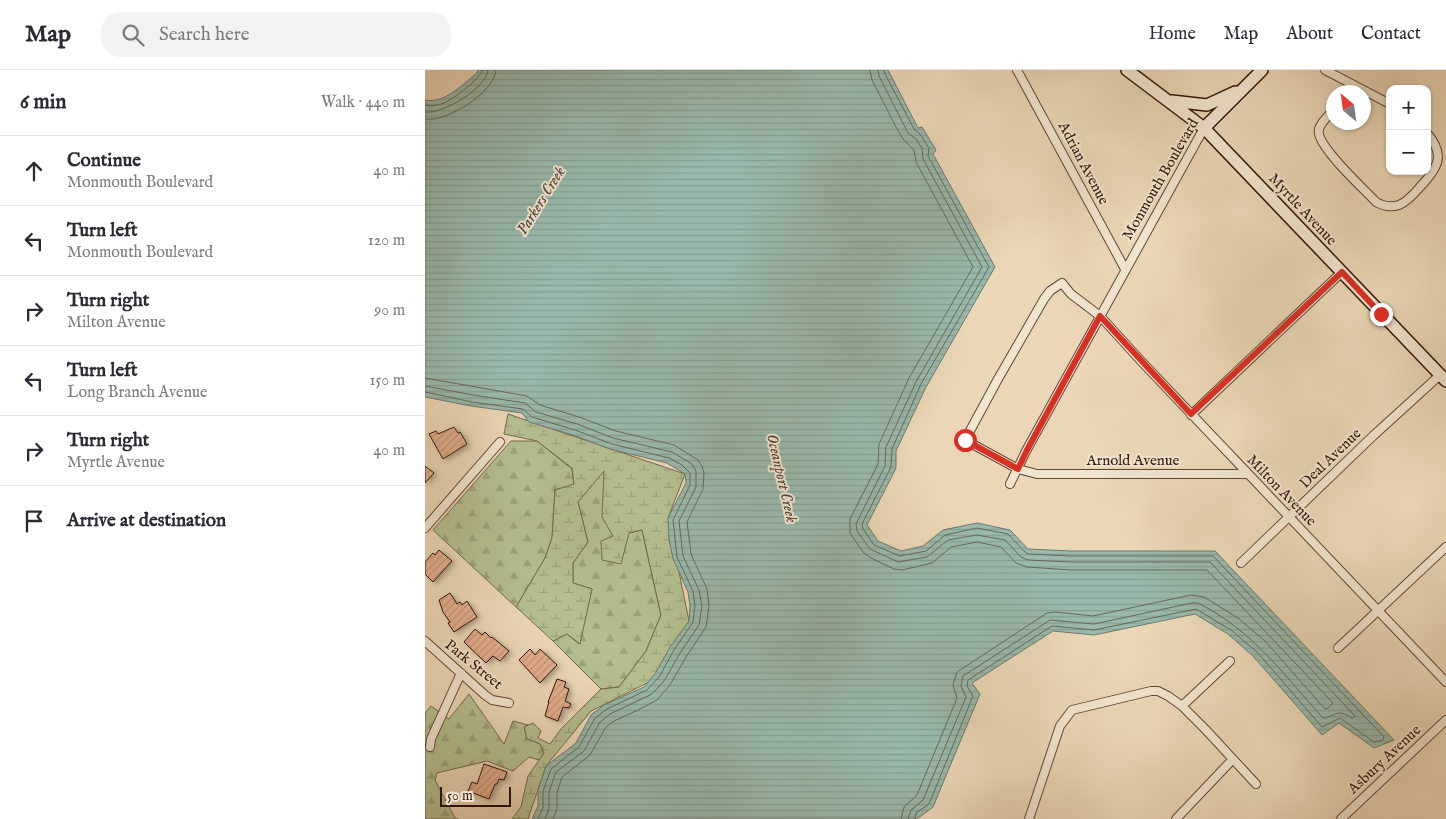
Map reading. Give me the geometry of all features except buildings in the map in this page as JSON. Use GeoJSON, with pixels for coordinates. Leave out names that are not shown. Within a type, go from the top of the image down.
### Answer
{"type":"FeatureCollection","features":[{"type":"Feature","properties":{"kind":"street","name":"Adrian Avenue"},"geometry":{"type":"LineString","coordinates":[[1017,70],[1125,269]]}},
{"type":"Feature","properties":{"kind":"street","name":"Myrtle Avenue"},"geometry":{"type":"LineString","coordinates":[[1127,70],[1204,128],[1443,378]]}},
{"type":"Feature","properties":{"kind":"street","name":"Monmouth Boulevard"},"geometry":{"type":"LineString","coordinates":[[1010,484],[1125,269],[1204,128],[1262,70]]}},
{"type":"Feature","properties":{"kind":"street"},"geometry":{"type":"LineString","coordinates":[[1325,70],[1347,85]]}},
{"type":"Feature","properties":{"kind":"street"},"geometry":{"type":"LineString","coordinates":[[1170,101],[1207,105],[1244,88]]}},
{"type":"Feature","properties":{"kind":"street"},"geometry":{"type":"LineString","coordinates":[[1371,97],[1386,102]]}},
{"type":"Feature","properties":{"kind":"street"},"geometry":{"type":"LineString","coordinates":[[1326,119],[1319,130],[1318,136],[1321,142],[1329,153],[1376,202],[1383,206],[1399,205],[1407,200],[1438,169],[1442,159],[1441,150],[1431,137]]}},
{"type":"Feature","properties":{"kind":"street"},"geometry":{"type":"LineString","coordinates":[[1191,414],[1342,272]]}},
{"type":"Feature","properties":{"kind":"street"},"geometry":{"type":"LineString","coordinates":[[1018,469],[965,440],[998,379],[1050,291],[1062,283],[1071,294],[1100,316]]}},
{"type":"Feature","properties":{"kind":"street","name":"Milton Avenue"},"geometry":{"type":"LineString","coordinates":[[1100,316],[1247,474],[1446,682]]}},
{"type":"Feature","properties":{"kind":"street","name":"Deal Avenue"},"geometry":{"type":"LineString","coordinates":[[1241,563],[1288,517],[1443,378]]}},
{"type":"Feature","properties":{"kind":"street"},"geometry":{"type":"LineString","coordinates":[[425,528],[499,442]]}},
{"type":"Feature","properties":{"kind":"street","name":"Arnold Avenue"},"geometry":{"type":"LineString","coordinates":[[1018,469],[1037,474],[1247,474]]}},
{"type":"Feature","properties":{"kind":"street"},"geometry":{"type":"LineString","coordinates":[[1338,648],[1446,547]]}},
{"type":"Feature","properties":{"kind":"street","name":"Park Street"},"geometry":{"type":"LineString","coordinates":[[425,641],[485,695],[493,700],[509,703]]}},
{"type":"Feature","properties":{"kind":"street"},"geometry":{"type":"LineString","coordinates":[[1181,706],[1230,661]]}},
{"type":"Feature","properties":{"kind":"street"},"geometry":{"type":"LineString","coordinates":[[430,747],[431,739],[461,673]]}},
{"type":"Feature","properties":{"kind":"street"},"geometry":{"type":"LineString","coordinates":[[1029,819],[1060,726],[1069,712],[1089,704],[1151,691],[1168,696],[1181,706],[1256,784]]}},
{"type":"Feature","properties":{"kind":"street","name":"Asbury Avenue"},"geometry":{"type":"LineString","coordinates":[[1341,819],[1446,720]]}},
{"type":"Feature","properties":{"kind":"street"},"geometry":{"type":"LineString","coordinates":[[1176,819],[1233,759]]}},
{"type":"Feature","properties":{"kind":"green space"},"geometry":{"type":"Polygon","coordinates":[[[508,414],[685,474],[668,518],[689,621],[653,680],[591,711],[546,766],[528,819],[512,819],[521,807],[528,776],[544,753],[540,744],[527,739],[524,727],[533,723],[541,731],[538,738],[550,744],[561,729],[601,689],[619,687],[646,651],[661,615],[642,530],[629,533],[621,564],[602,560],[601,541],[613,536],[602,517],[604,471],[578,502],[588,542],[573,563],[573,583],[592,589],[580,644],[567,634],[553,641],[516,607],[545,558],[552,538],[555,490],[574,484],[572,468],[537,441],[504,434],[508,414]]]}},
{"type":"Feature","properties":{"kind":"green space"},"geometry":{"type":"Polygon","coordinates":[[[511,441],[537,441],[572,469],[574,485],[555,490],[552,538],[545,558],[516,607],[433,530],[511,441]]]}},
{"type":"Feature","properties":{"kind":"green space"},"geometry":{"type":"Polygon","coordinates":[[[604,470],[604,493],[629,533],[642,530],[661,615],[646,651],[619,687],[601,689],[553,641],[567,634],[579,644],[592,589],[573,583],[573,563],[588,542],[578,502],[604,470]]]}},
{"type":"Feature","properties":{"kind":"green space"},"geometry":{"type":"Polygon","coordinates":[[[469,694],[504,744],[513,721],[528,725],[524,727],[540,744],[544,753],[539,760],[529,757],[513,771],[487,761],[437,773],[435,780],[455,818],[458,819],[425,819],[425,713],[431,706],[449,719],[469,694]]]}},
{"type":"Feature","properties":{"kind":"water"},"geometry":{"type":"Polygon","coordinates":[[[478,70],[888,70],[918,128],[922,127],[936,150],[933,154],[995,267],[926,387],[896,451],[896,468],[867,525],[878,541],[901,551],[923,546],[943,530],[977,523],[1010,530],[1028,549],[1071,551],[1215,551],[1394,740],[1374,748],[1339,723],[1322,735],[1253,656],[1228,634],[1195,614],[1094,635],[1053,631],[972,683],[980,694],[933,807],[917,819],[532,819],[538,806],[538,790],[546,766],[576,743],[591,715],[604,705],[644,687],[655,674],[670,647],[689,621],[690,606],[688,592],[673,559],[669,539],[668,518],[686,483],[685,474],[667,463],[610,449],[573,435],[529,422],[522,413],[425,397],[425,100],[439,99],[452,93],[476,74],[478,70]]]}},
{"type":"Feature","properties":{"kind":"route"},"geometry":{"type":"LineString","coordinates":[[965,440],[1018,469],[1100,316],[1191,414],[1342,272],[1381,314]]}},
{"type":"Feature","properties":{"kind":"water label","name":"Parkers Creek"},"geometry":{"type":"Point","coordinates":[540,200]}},
{"type":"Feature","properties":{"kind":"water label","name":"Oceanport Creek"},"geometry":{"type":"Point","coordinates":[783,478]}}]}
